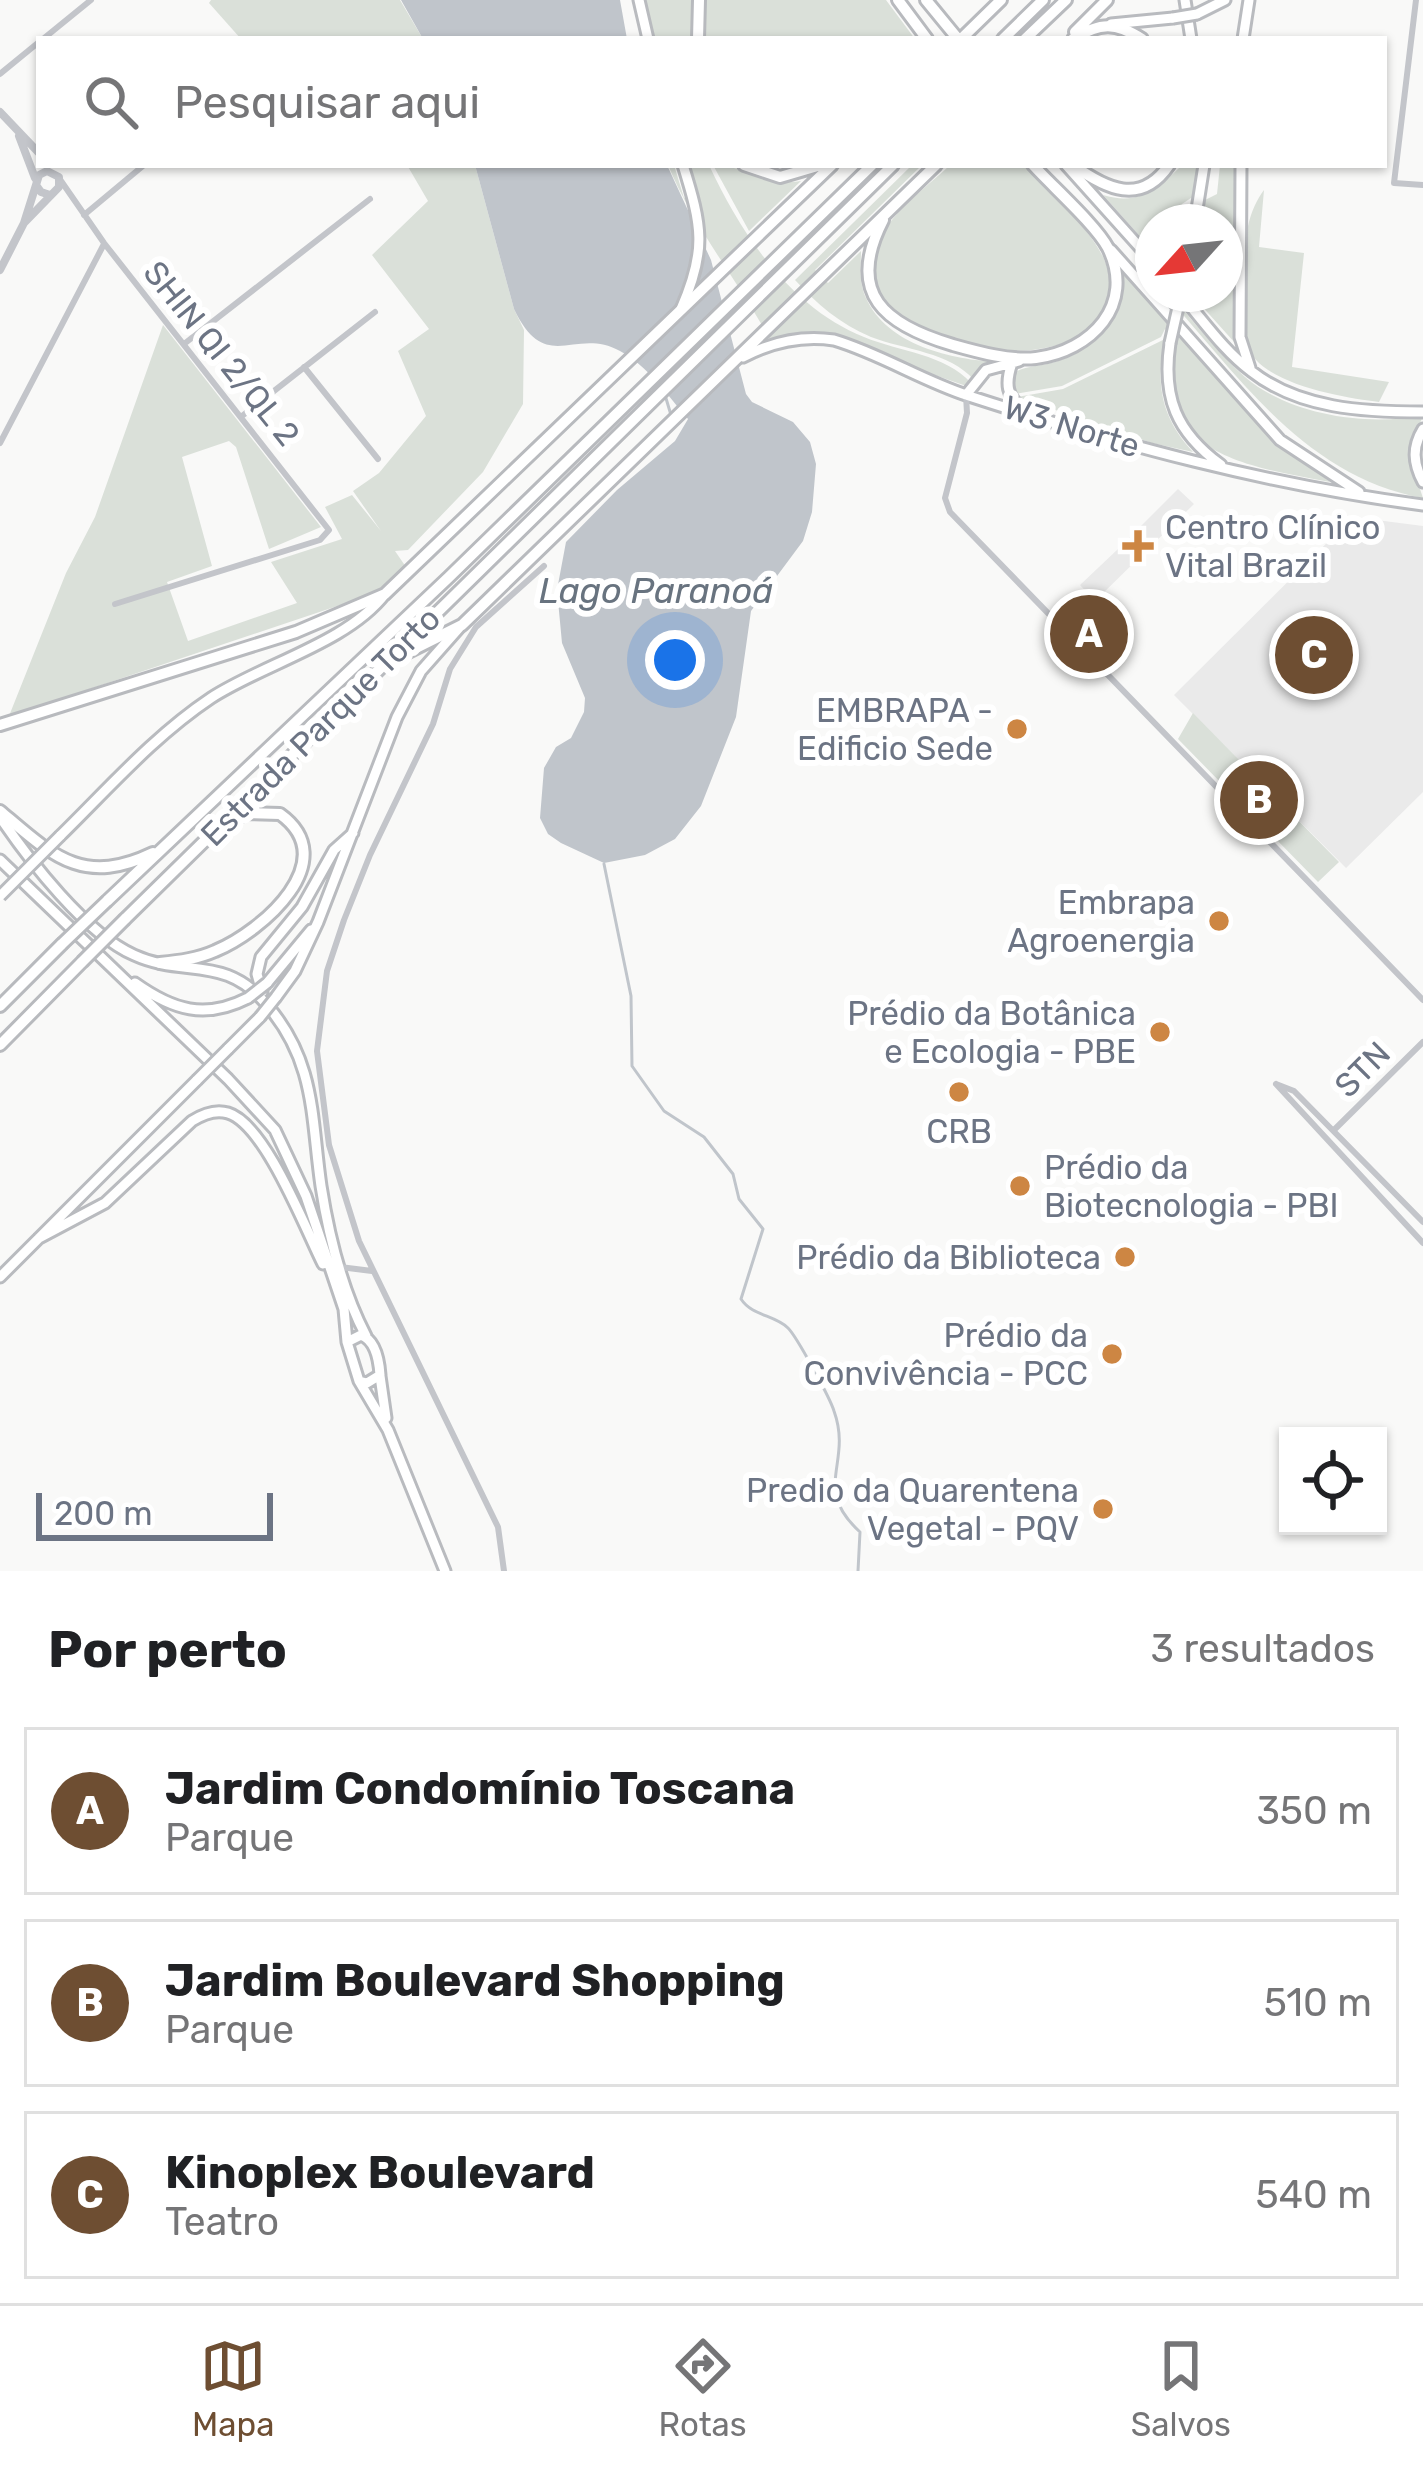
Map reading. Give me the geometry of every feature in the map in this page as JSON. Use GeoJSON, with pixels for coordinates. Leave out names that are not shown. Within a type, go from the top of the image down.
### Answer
{"type":"FeatureCollection","features":[{"type":"Feature","properties":{"kind":"highway"},"geometry":{"type":"LineString","coordinates":[[698,36],[699,0]]}},
{"type":"Feature","properties":{"kind":"highway"},"geometry":{"type":"LineString","coordinates":[[898,0],[925,36]]}},
{"type":"Feature","properties":{"kind":"highway"},"geometry":{"type":"LineString","coordinates":[[926,0],[956,36]]}},
{"type":"Feature","properties":{"kind":"highway"},"geometry":{"type":"LineString","coordinates":[[963,36],[1001,0]]}},
{"type":"Feature","properties":{"kind":"highway"},"geometry":{"type":"LineString","coordinates":[[1006,36],[1043,0]]}},
{"type":"Feature","properties":{"kind":"highway"},"geometry":{"type":"LineString","coordinates":[[1028,36],[1066,0]]}},
{"type":"Feature","properties":{"kind":"highway"},"geometry":{"type":"LineString","coordinates":[[1074,36],[1107,0]]}},
{"type":"Feature","properties":{"kind":"highway"},"geometry":{"type":"LineString","coordinates":[[1079,36],[1111,24],[1136,36]]}},
{"type":"Feature","properties":{"kind":"highway"},"geometry":{"type":"LineString","coordinates":[[753,168],[781,177],[810,168]]}},
{"type":"Feature","properties":{"kind":"highway"},"geometry":{"type":"LineString","coordinates":[[0,725],[296,632],[385,594],[829,168]]}},
{"type":"Feature","properties":{"kind":"highway","name":"Estrada Parque Torto"},"geometry":{"type":"LineString","coordinates":[[0,1006],[869,168]]}},
{"type":"Feature","properties":{"kind":"highway","name":"Estrada Parque Torto"},"geometry":{"type":"LineString","coordinates":[[0,1045],[890,168]]}},
{"type":"Feature","properties":{"kind":"highway"},"geometry":{"type":"LineString","coordinates":[[385,663],[462,625],[933,168]]}},
{"type":"Feature","properties":{"kind":"highway"},"geometry":{"type":"LineString","coordinates":[[887,212],[874,237],[867,268],[870,286],[885,313],[923,336],[972,351],[1027,358],[1071,349],[1107,321],[1116,281],[1107,246],[1036,168]]}},
{"type":"Feature","properties":{"kind":"highway"},"geometry":{"type":"LineString","coordinates":[[1075,168],[1114,190],[1132,191],[1164,180],[1176,168]]}},
{"type":"Feature","properties":{"kind":"highway"},"geometry":{"type":"LineString","coordinates":[[1150,185],[1166,168]]}},
{"type":"Feature","properties":{"kind":"highway"},"geometry":{"type":"LineString","coordinates":[[160,963],[197,958],[225,946],[277,905],[304,871],[304,844],[280,814],[247,813],[218,827]]}},
{"type":"Feature","properties":{"kind":"highway"},"geometry":{"type":"LineString","coordinates":[[0,814],[51,854],[77,866],[106,867],[167,846]]}},
{"type":"Feature","properties":{"kind":"main road"},"geometry":{"type":"LineString","coordinates":[[639,0],[647,36]]}},
{"type":"Feature","properties":{"kind":"main road"},"geometry":{"type":"LineString","coordinates":[[1185,0],[1191,36]]}},
{"type":"Feature","properties":{"kind":"main road"},"geometry":{"type":"LineString","coordinates":[[1111,24],[1197,14],[1225,0]]}},
{"type":"Feature","properties":{"kind":"main road"},"geometry":{"type":"LineString","coordinates":[[1243,36],[1249,0]]}},
{"type":"Feature","properties":{"kind":"main road"},"geometry":{"type":"LineString","coordinates":[[680,310],[694,278],[702,241],[684,168]]}},
{"type":"Feature","properties":{"kind":"main road"},"geometry":{"type":"LineString","coordinates":[[1073,168],[1135,241]]}},
{"type":"Feature","properties":{"kind":"main road"},"geometry":{"type":"LineString","coordinates":[[1199,204],[1204,168]]}},
{"type":"Feature","properties":{"kind":"main road"},"geometry":{"type":"LineString","coordinates":[[1241,168],[1240,338],[1252,373]]}},
{"type":"Feature","properties":{"kind":"main road"},"geometry":{"type":"LineString","coordinates":[[1107,246],[1280,440],[1368,498]]}},
{"type":"Feature","properties":{"kind":"main road"},"geometry":{"type":"LineString","coordinates":[[1176,312],[1166,382],[1177,420],[1199,448],[1225,468]]}},
{"type":"Feature","properties":{"kind":"main road"},"geometry":{"type":"LineString","coordinates":[[1195,312],[1252,373],[1312,401],[1368,412],[1423,412]]}},
{"type":"Feature","properties":{"kind":"main road","name":"W3 Norte"},"geometry":{"type":"LineString","coordinates":[[733,362],[760,348],[812,337],[855,346],[967,395],[1120,442],[1368,498],[1423,505]]}},
{"type":"Feature","properties":{"kind":"main road"},"geometry":{"type":"LineString","coordinates":[[967,395],[986,370],[1027,358]]}},
{"type":"Feature","properties":{"kind":"main road"},"geometry":{"type":"LineString","coordinates":[[1012,363],[1006,384],[1010,396],[1030,414]]}},
{"type":"Feature","properties":{"kind":"main road"},"geometry":{"type":"LineString","coordinates":[[1423,429],[1415,443],[1415,462],[1423,482]]}},
{"type":"Feature","properties":{"kind":"main road"},"geometry":{"type":"LineString","coordinates":[[0,896],[186,716],[352,623],[385,594]]}},
{"type":"Feature","properties":{"kind":"main road"},"geometry":{"type":"LineString","coordinates":[[0,1277],[260,1017],[295,970],[319,922],[408,696],[422,671],[462,625]]}},
{"type":"Feature","properties":{"kind":"main road"},"geometry":{"type":"LineString","coordinates":[[0,814],[43,872],[101,934],[131,955],[221,971],[271,1000]]}},
{"type":"Feature","properties":{"kind":"main road"},"geometry":{"type":"LineString","coordinates":[[353,833],[327,859],[302,907],[261,957],[257,974],[306,1069],[338,1267],[380,1375],[388,1430]]}},
{"type":"Feature","properties":{"kind":"main road"},"geometry":{"type":"LineString","coordinates":[[0,860],[275,1130],[297,1172],[344,1310],[347,1342],[359,1381],[388,1430],[445,1571]]}},
{"type":"Feature","properties":{"kind":"main road"},"geometry":{"type":"LineString","coordinates":[[107,962],[158,999],[186,1010],[226,1008],[267,983],[319,922]]}},
{"type":"Feature","properties":{"kind":"main road"},"geometry":{"type":"LineString","coordinates":[[39,1238],[89,1214],[192,1121],[222,1112],[248,1125],[262,1144],[334,1282]]}},
{"type":"Feature","properties":{"kind":"main road"},"geometry":{"type":"LineString","coordinates":[[347,1342],[356,1335],[366,1336]]}},
{"type":"Feature","properties":{"kind":"main road"},"geometry":{"type":"LineString","coordinates":[[359,1381],[372,1382],[380,1375]]}},
{"type":"Feature","properties":{"kind":"street"},"geometry":{"type":"LineString","coordinates":[[47,36],[91,0]]}},
{"type":"Feature","properties":{"kind":"street"},"geometry":{"type":"LineString","coordinates":[[1416,0],[1394,183],[1423,185]]}},
{"type":"Feature","properties":{"kind":"street"},"geometry":{"type":"LineString","coordinates":[[0,74],[36,45]]}},
{"type":"Feature","properties":{"kind":"street"},"geometry":{"type":"LineString","coordinates":[[0,112],[36,151]]}},
{"type":"Feature","properties":{"kind":"street"},"geometry":{"type":"LineString","coordinates":[[18,135],[36,184],[50,195]]}},
{"type":"Feature","properties":{"kind":"street","name":"SHIN QI 2/QL 2"},"geometry":{"type":"LineString","coordinates":[[52,168],[104,243],[329,532],[320,540],[115,604]]}},
{"type":"Feature","properties":{"kind":"street"},"geometry":{"type":"LineString","coordinates":[[84,215],[140,168]]}},
{"type":"Feature","properties":{"kind":"street"},"geometry":{"type":"LineString","coordinates":[[0,270],[43,172],[58,176],[59,188],[24,223]]}},
{"type":"Feature","properties":{"kind":"street","name":"SHIN QI 2/QL 2"},"geometry":{"type":"LineString","coordinates":[[50,195],[76,205]]}},
{"type":"Feature","properties":{"kind":"street"},"geometry":{"type":"LineString","coordinates":[[184,344],[370,199]]}},
{"type":"Feature","properties":{"kind":"street"},"geometry":{"type":"LineString","coordinates":[[0,443],[104,243]]}},
{"type":"Feature","properties":{"kind":"street"},"geometry":{"type":"LineString","coordinates":[[242,416],[375,312]]}},
{"type":"Feature","properties":{"kind":"street"},"geometry":{"type":"LineString","coordinates":[[304,367],[378,459]]}},
{"type":"Feature","properties":{"kind":"street"},"geometry":{"type":"LineString","coordinates":[[967,395],[945,498],[950,512],[1423,1000]]}},
{"type":"Feature","properties":{"kind":"street"},"geometry":{"type":"LineString","coordinates":[[967,412],[980,399]]}},
{"type":"Feature","properties":{"kind":"street"},"geometry":{"type":"LineString","coordinates":[[504,1571],[498,1527],[372,1270],[340,1186],[329,1145],[317,1051],[326,971],[370,855],[433,724],[450,669],[476,627],[544,566]]}},
{"type":"Feature","properties":{"kind":"street","name":"STN"},"geometry":{"type":"LineString","coordinates":[[1334,1130],[1423,1042]]}},
{"type":"Feature","properties":{"kind":"street"},"geometry":{"type":"LineString","coordinates":[[306,1069],[317,1051]]}},
{"type":"Feature","properties":{"kind":"street"},"geometry":{"type":"LineString","coordinates":[[1423,1222],[1291,1089],[1276,1084],[1423,1243]]}},
{"type":"Feature","properties":{"kind":"street"},"geometry":{"type":"LineString","coordinates":[[338,1267],[372,1270]]}},
{"type":"Feature","properties":{"kind":"shaded area"},"geometry":{"type":"Polygon","coordinates":[[[400,0],[421,36],[238,36],[209,3],[400,0]]]}},
{"type":"Feature","properties":{"kind":"shaded area"},"geometry":{"type":"Polygon","coordinates":[[[645,0],[694,0],[693,36],[653,36],[645,0]]]}},
{"type":"Feature","properties":{"kind":"shaded area"},"geometry":{"type":"Polygon","coordinates":[[[705,0],[886,0],[913,36],[704,36],[705,0]]]}},
{"type":"Feature","properties":{"kind":"shaded area"},"geometry":{"type":"Polygon","coordinates":[[[409,168],[476,168],[524,330],[523,404],[483,472],[408,550],[395,551],[406,567],[373,594],[9,716],[66,573],[95,517],[163,325],[321,527],[269,549],[236,447],[229,441],[182,457],[212,566],[167,582],[188,641],[297,603],[271,562],[342,539],[325,507],[352,495],[381,531],[353,491],[379,473],[426,416],[398,351],[429,329],[372,255],[428,201],[409,168]]]}},
{"type":"Feature","properties":{"kind":"shaded area"},"geometry":{"type":"Polygon","coordinates":[[[690,168],[711,168],[753,243],[814,308],[864,337],[948,366],[971,383],[969,387],[909,366],[833,336],[771,341],[684,198],[696,186],[690,168]]]}},
{"type":"Feature","properties":{"kind":"shaded area"},"geometry":{"type":"Polygon","coordinates":[[[715,168],[801,181],[749,231],[715,168]]]}},
{"type":"Feature","properties":{"kind":"shaded area"},"geometry":{"type":"Polygon","coordinates":[[[909,168],[919,168],[815,270],[828,283],[861,251],[864,292],[889,328],[942,353],[999,362],[974,380],[953,363],[849,326],[795,280],[909,168]]]}},
{"type":"Feature","properties":{"kind":"shaded area"},"geometry":{"type":"Polygon","coordinates":[[[947,168],[1028,168],[1082,225],[1100,252],[1106,264],[1107,305],[1086,332],[1048,347],[1001,351],[953,343],[911,326],[881,299],[872,263],[882,234],[947,168]]]}},
{"type":"Feature","properties":{"kind":"shaded area"},"geometry":{"type":"Polygon","coordinates":[[[1179,168],[1197,168],[1194,196],[1182,204],[1135,204],[1135,231],[1103,195],[1127,198],[1147,193],[1179,168]]]}},
{"type":"Feature","properties":{"kind":"shaded area"},"geometry":{"type":"Polygon","coordinates":[[[1220,168],[1236,168],[1236,204],[1204,204],[1217,194],[1220,168]]]}},
{"type":"Feature","properties":{"kind":"shaded area"},"geometry":{"type":"Polygon","coordinates":[[[1264,190],[1259,247],[1304,253],[1292,367],[1389,382],[1379,402],[1284,379],[1254,358],[1245,328],[1246,243],[1249,221],[1264,190]]]}},
{"type":"Feature","properties":{"kind":"shaded area"},"geometry":{"type":"Polygon","coordinates":[[[1112,257],[1135,283],[1135,312],[1161,312],[1271,437],[1330,482],[1237,460],[1190,431],[1176,408],[1171,378],[1176,339],[1165,329],[1161,337],[1062,386],[1014,394],[1009,376],[1072,355],[1100,335],[1117,307],[1118,274],[1112,257]]]}},
{"type":"Feature","properties":{"kind":"shaded area"},"geometry":{"type":"Polygon","coordinates":[[[1181,312],[1245,377],[1284,401],[1354,418],[1423,415],[1409,456],[1423,498],[1381,487],[1344,469],[1309,446],[1248,389],[1181,312]]]}},
{"type":"Feature","properties":{"kind":"shaded area"},"geometry":{"type":"Polygon","coordinates":[[[1207,312],[1235,312],[1235,343],[1207,312]]]}},
{"type":"Feature","properties":{"kind":"shaded area"},"geometry":{"type":"Polygon","coordinates":[[[1165,339],[1163,399],[1174,426],[1193,452],[1152,443],[1017,397],[1063,389],[1165,339]]]}},
{"type":"Feature","properties":{"kind":"shaded area","name":"Centro Clínico Vital Brazil"},"geometry":{"type":"Polygon","coordinates":[[[1178,489],[1194,504],[1095,601],[1080,585],[1118,549],[1122,552],[1123,544],[1178,489]]]}},
{"type":"Feature","properties":{"kind":"shaded area"},"geometry":{"type":"Polygon","coordinates":[[[1353,517],[1423,526],[1423,792],[1346,868],[1174,695],[1353,517]]]}},
{"type":"Feature","properties":{"kind":"shaded area"},"geometry":{"type":"Polygon","coordinates":[[[1193,713],[1339,862],[1318,882],[1178,739],[1193,713]]]}},
{"type":"Feature","properties":{"kind":"water"},"geometry":{"type":"Polygon","coordinates":[[[401,0],[620,0],[626,36],[421,36],[401,0]]]}},
{"type":"Feature","properties":{"kind":"water","name":"Lago Paranoá"},"geometry":{"type":"Polygon","coordinates":[[[476,168],[668,168],[711,260],[746,394],[752,402],[793,422],[810,442],[816,464],[812,512],[803,541],[751,611],[736,717],[701,806],[675,839],[645,855],[604,863],[548,834],[540,818],[544,768],[556,747],[571,738],[584,712],[585,698],[562,643],[557,590],[566,542],[675,441],[688,419],[630,357],[604,345],[549,345],[526,329],[514,309],[476,168]]]}},
{"type":"Feature","properties":{"kind":"waterway"},"geometry":{"type":"LineString","coordinates":[[665,395],[671,415]]}},
{"type":"Feature","properties":{"kind":"waterway"},"geometry":{"type":"LineString","coordinates":[[604,864],[631,996],[632,1066],[664,1111],[704,1137],[733,1174],[739,1199],[763,1229],[741,1299],[788,1328],[831,1404],[839,1430],[835,1488],[838,1502],[860,1532],[858,1571]]}},
{"type":"Feature","properties":{"kind":"place","name":"Centro Clínico Vital Brazil"},"geometry":{"type":"Point","coordinates":[1138,546]}},
{"type":"Feature","properties":{"kind":"place","name":"Jardim Condomínio Toscana"},"geometry":{"type":"Point","coordinates":[1089,634]}},
{"type":"Feature","properties":{"kind":"place","name":"Kinoplex Boulevard"},"geometry":{"type":"Point","coordinates":[1314,655]}},
{"type":"Feature","properties":{"kind":"place","name":"EMBRAPA - Edificio Sede"},"geometry":{"type":"Point","coordinates":[1017,729]}},
{"type":"Feature","properties":{"kind":"place","name":"Jardim Boulevard Shopping"},"geometry":{"type":"Point","coordinates":[1259,800]}},
{"type":"Feature","properties":{"kind":"place","name":"Embrapa Agroenergia"},"geometry":{"type":"Point","coordinates":[1219,921]}},
{"type":"Feature","properties":{"kind":"place","name":"Prédio da Botânica e Ecologia - PBE"},"geometry":{"type":"Point","coordinates":[1160,1032]}},
{"type":"Feature","properties":{"kind":"place","name":"CRB"},"geometry":{"type":"Point","coordinates":[959,1092]}},
{"type":"Feature","properties":{"kind":"place","name":"Prédio da Biotecnologia - PBI"},"geometry":{"type":"Point","coordinates":[1020,1186]}},
{"type":"Feature","properties":{"kind":"place","name":"Prédio da Biblioteca"},"geometry":{"type":"Point","coordinates":[1125,1257]}},
{"type":"Feature","properties":{"kind":"place","name":"Prédio da Convivência - PCC"},"geometry":{"type":"Point","coordinates":[1112,1354]}},
{"type":"Feature","properties":{"kind":"place","name":"Predio da Quarentena Vegetal - PQV"},"geometry":{"type":"Point","coordinates":[1103,1509]}}]}
